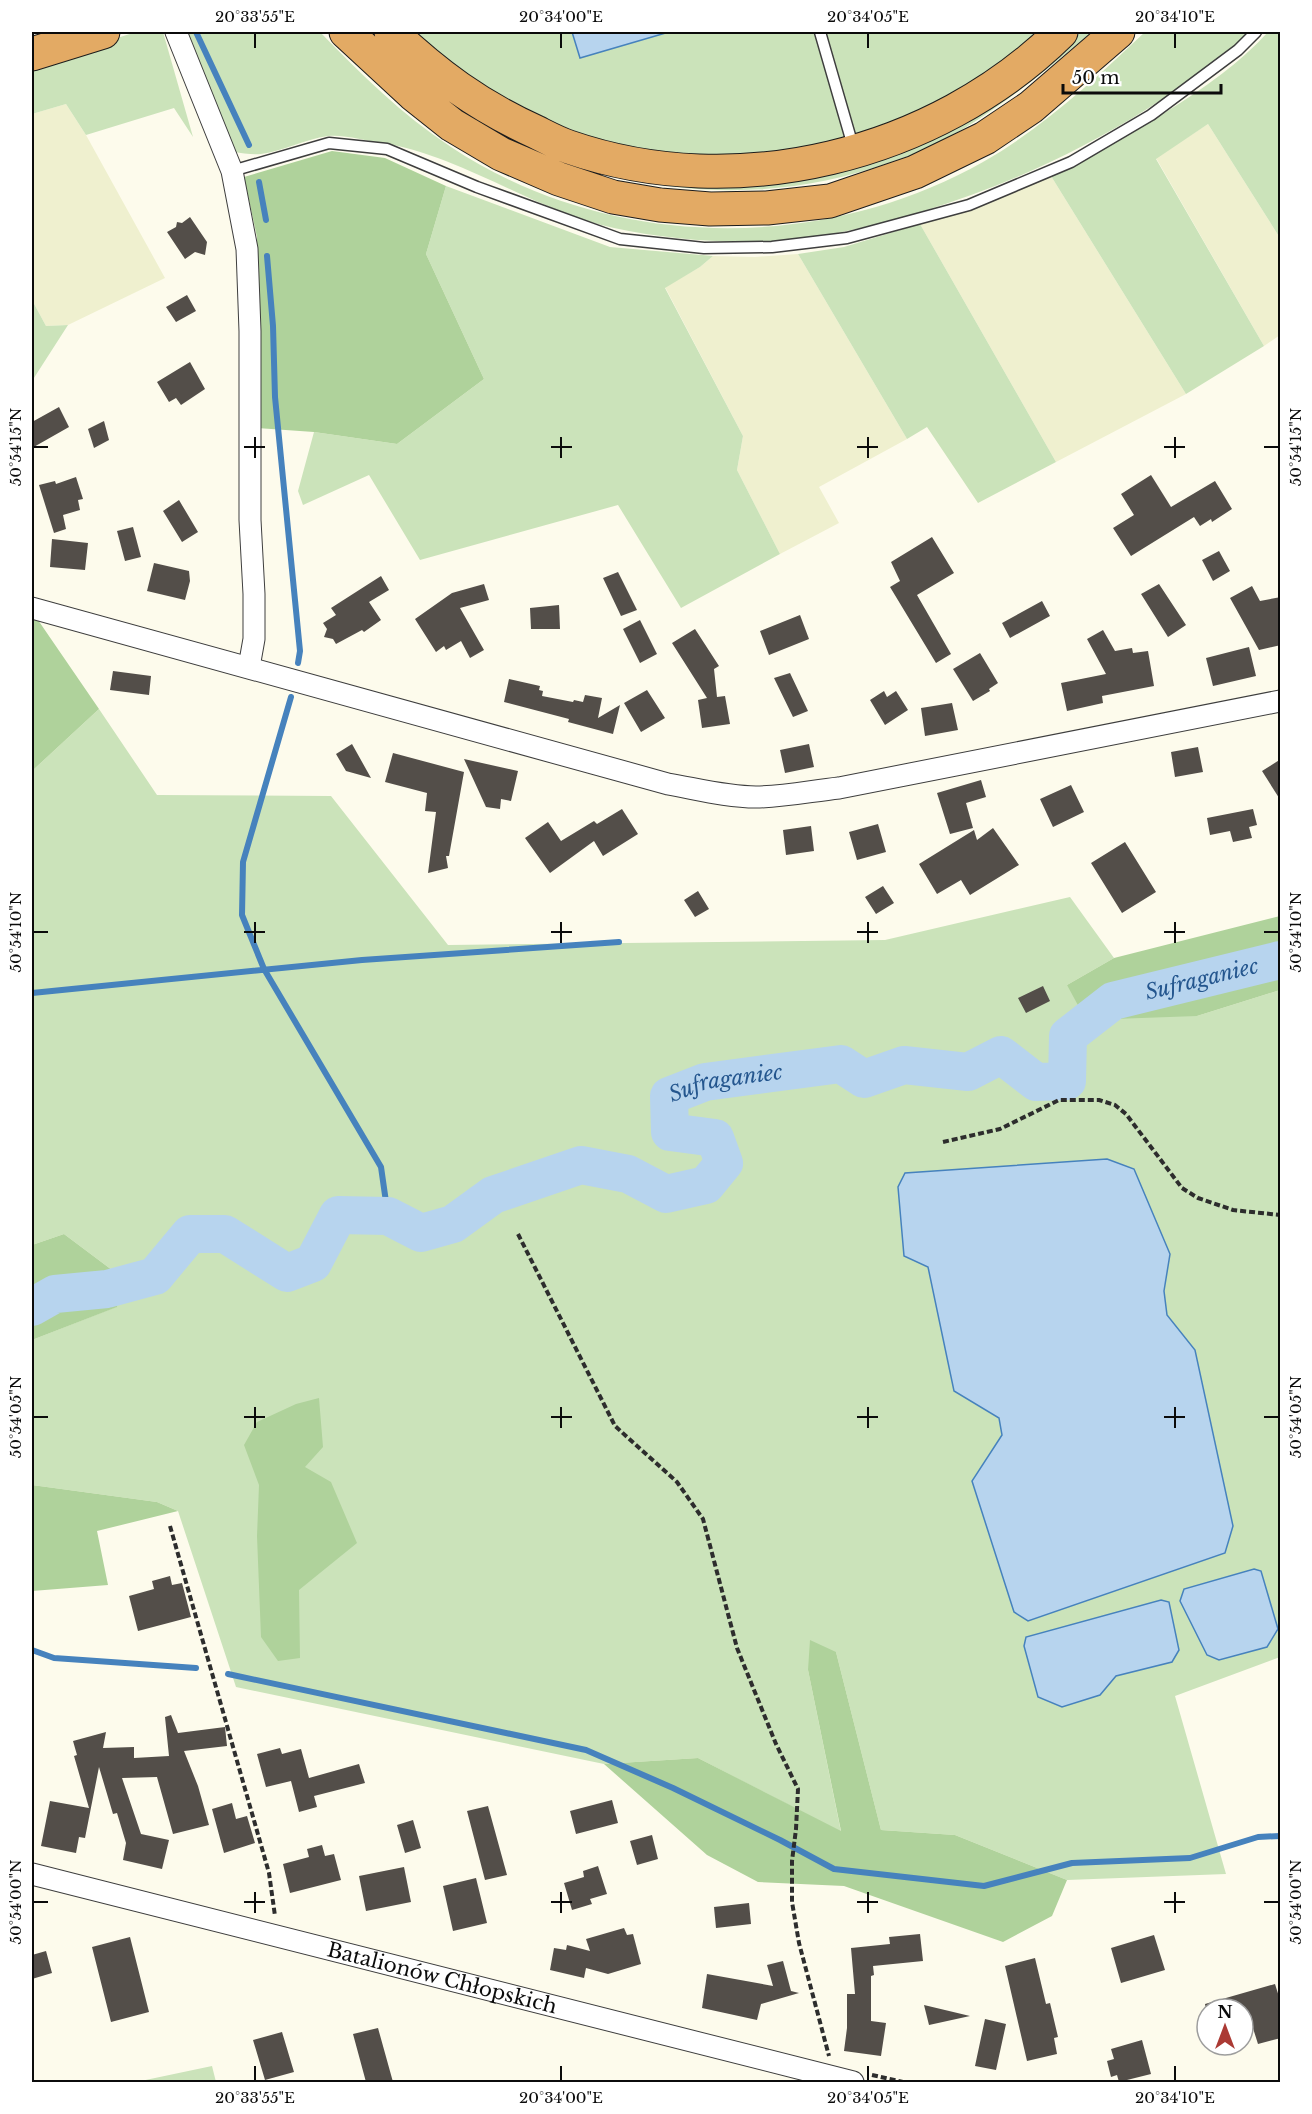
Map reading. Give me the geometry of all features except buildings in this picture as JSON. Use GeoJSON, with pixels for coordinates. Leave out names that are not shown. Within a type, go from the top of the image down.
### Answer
{"type":"FeatureCollection","features":[{"type":"Feature","properties":{"kind":"highway"},"geometry":{"type":"LineString","coordinates":[[32,54],[103,32]]}},
{"type":"Feature","properties":{"kind":"highway"},"geometry":{"type":"LineString","coordinates":[[346,32],[413,94],[444,119],[501,154],[559,179],[613,197],[660,205],[710,209],[767,208],[830,201],[915,172],[986,138],[1030,107],[1118,32]]}},
{"type":"Feature","properties":{"kind":"highway"},"geometry":{"type":"LineString","coordinates":[[391,32],[427,65],[466,94],[514,122],[568,147],[627,162],[686,170],[749,170],[799,164],[855,153],[919,129],[978,96],[1030,59],[1061,32]]}},
{"type":"Feature","properties":{"kind":"street"},"geometry":{"type":"LineString","coordinates":[[176,32],[232,171],[248,249],[250,520],[254,594],[254,639],[249,667]]}},
{"type":"Feature","properties":{"kind":"street"},"geometry":{"type":"LineString","coordinates":[[32,608],[660,782],[755,797],[839,788],[1281,701]]}},
{"type":"Feature","properties":{"kind":"street","name":"Batalionów Chłopskich"},"geometry":{"type":"LineString","coordinates":[[32,1874],[844,2080]]}},
{"type":"Feature","properties":{"kind":"lane"},"geometry":{"type":"LineString","coordinates":[[820,32],[855,153]]}},
{"type":"Feature","properties":{"kind":"lane"},"geometry":{"type":"LineString","coordinates":[[232,171],[329,143],[387,149],[477,187],[620,239],[704,248],[772,247],[848,238],[969,205],[1071,162],[1151,115],[1238,50],[1256,32]]}},
{"type":"Feature","properties":{"kind":"path"},"geometry":{"type":"LineString","coordinates":[[943,1142],[1000,1129],[1059,1100],[1099,1100],[1115,1105],[1126,1114],[1182,1188],[1198,1198],[1233,1210],[1281,1215]]}},
{"type":"Feature","properties":{"kind":"path"},"geometry":{"type":"LineString","coordinates":[[518,1234],[615,1426],[677,1482],[703,1519],[737,1648],[776,1744],[798,1789],[792,1856],[792,1902],[799,1943],[844,2080]]}},
{"type":"Feature","properties":{"kind":"path"},"geometry":{"type":"LineString","coordinates":[[170,1526],[269,1873],[276,1935]]}},
{"type":"Feature","properties":{"kind":"green space"},"geometry":{"type":"Polygon","coordinates":[[[136,32],[163,32],[193,137],[174,108],[86,135],[66,104],[32,114],[32,65],[136,32]]]}},
{"type":"Feature","properties":{"kind":"green space"},"geometry":{"type":"Polygon","coordinates":[[[188,32],[320,32],[399,108],[433,135],[512,181],[577,206],[645,222],[715,228],[784,225],[853,213],[920,192],[983,162],[1027,134],[1088,85],[1145,32],[1249,32],[1239,43],[1147,109],[1072,151],[993,187],[912,215],[870,226],[803,239],[749,242],[693,240],[614,228],[556,209],[440,159],[411,149],[355,138],[328,136],[261,154],[234,152],[188,32]]]}},
{"type":"Feature","properties":{"kind":"green space"},"geometry":{"type":"Polygon","coordinates":[[[372,32],[382,32],[533,140],[819,172],[1076,32],[1092,32],[992,110],[949,137],[921,151],[845,176],[800,185],[756,190],[711,190],[666,186],[621,178],[578,165],[511,138],[479,121],[444,97],[372,32]]]}},
{"type":"Feature","properties":{"kind":"green space"},"geometry":{"type":"Polygon","coordinates":[[[413,32],[1044,32],[1012,59],[903,125],[757,160],[635,149],[595,139],[518,108],[447,62],[413,32]]]}},
{"type":"Feature","properties":{"kind":"green space"},"geometry":{"type":"Polygon","coordinates":[[[1268,32],[1280,32],[1280,238],[1208,124],[1156,159],[1264,346],[1186,394],[1051,176],[1137,129],[1194,94],[1221,75],[1268,32]]]}},
{"type":"Feature","properties":{"kind":"green space"},"geometry":{"type":"Polygon","coordinates":[[[66,104],[86,135],[165,278],[68,325],[46,326],[32,300],[32,114],[66,104]]]}},
{"type":"Feature","properties":{"kind":"green space"},"geometry":{"type":"Polygon","coordinates":[[[1208,124],[1280,238],[1280,335],[1264,346],[1156,158],[1208,124]]]}},
{"type":"Feature","properties":{"kind":"green space"},"geometry":{"type":"Polygon","coordinates":[[[332,151],[385,158],[446,186],[426,254],[484,379],[397,444],[314,432],[257,428],[257,237],[244,177],[332,151]]]}},
{"type":"Feature","properties":{"kind":"green space"},"geometry":{"type":"Polygon","coordinates":[[[1051,176],[1186,394],[1056,462],[920,224],[979,207],[1051,176]]]}},
{"type":"Feature","properties":{"kind":"green space"},"geometry":{"type":"Polygon","coordinates":[[[446,186],[610,247],[713,256],[700,267],[665,288],[743,436],[737,470],[780,554],[681,608],[618,505],[420,560],[369,475],[303,505],[298,491],[314,432],[397,444],[484,379],[426,254],[446,186]]]}},
{"type":"Feature","properties":{"kind":"green space"},"geometry":{"type":"Polygon","coordinates":[[[920,224],[1056,462],[978,503],[927,427],[907,439],[798,254],[844,247],[920,224]]]}},
{"type":"Feature","properties":{"kind":"green space"},"geometry":{"type":"Polygon","coordinates":[[[798,254],[907,439],[819,487],[839,523],[780,554],[737,470],[743,436],[665,287],[700,267],[713,256],[755,257],[798,254]]]}},
{"type":"Feature","properties":{"kind":"green space"},"geometry":{"type":"Polygon","coordinates":[[[32,300],[46,326],[68,325],[32,381],[32,300]]]}},
{"type":"Feature","properties":{"kind":"green space"},"geometry":{"type":"Polygon","coordinates":[[[32,619],[38,620],[99,709],[32,771],[32,619]]]}},
{"type":"Feature","properties":{"kind":"green space"},"geometry":{"type":"Polygon","coordinates":[[[99,709],[157,795],[331,796],[448,945],[885,940],[1070,897],[1114,958],[1067,985],[1197,1016],[1280,990],[1280,1657],[1175,1696],[1226,1874],[1067,1880],[955,1835],[881,1830],[836,1652],[808,1670],[841,1832],[698,1758],[604,1764],[236,1687],[178,1511],[157,1502],[32,1485],[32,1340],[116,1307],[120,1276],[64,1234],[32,1245],[32,771],[99,709]],[[1170,1254],[928,1267],[954,1390],[999,1418],[1002,1435],[972,1481],[1233,1526],[1195,1350],[1167,1315],[1164,1291],[1170,1254]],[[1179,1650],[1038,1697],[1062,1707],[1100,1695],[1116,1676],[1172,1662],[1179,1650]]]}},
{"type":"Feature","properties":{"kind":"green space"},"geometry":{"type":"Polygon","coordinates":[[[1280,916],[1280,990],[1197,1016],[1086,1020],[1067,985],[1114,958],[1280,916]]]}},
{"type":"Feature","properties":{"kind":"green space"},"geometry":{"type":"Polygon","coordinates":[[[64,1234],[120,1276],[117,1307],[32,1340],[32,1245],[64,1234]]]}},
{"type":"Feature","properties":{"kind":"green space"},"geometry":{"type":"Polygon","coordinates":[[[319,1398],[323,1447],[305,1467],[331,1482],[357,1543],[299,1590],[300,1658],[278,1661],[261,1637],[257,1536],[259,1485],[244,1445],[257,1422],[296,1404],[319,1398]]]}},
{"type":"Feature","properties":{"kind":"green space"},"geometry":{"type":"Polygon","coordinates":[[[32,1485],[157,1502],[178,1511],[97,1531],[108,1585],[32,1591],[32,1485]]]}},
{"type":"Feature","properties":{"kind":"green space"},"geometry":{"type":"Polygon","coordinates":[[[810,1640],[836,1652],[881,1830],[955,1835],[1067,1880],[1052,1916],[1003,1942],[844,1886],[758,1882],[707,1855],[604,1764],[698,1758],[841,1831],[808,1670],[810,1640]]]}},
{"type":"Feature","properties":{"kind":"green space"},"geometry":{"type":"Polygon","coordinates":[[[212,2066],[216,2082],[136,2082],[212,2066]]]}},
{"type":"Feature","properties":{"kind":"water"},"geometry":{"type":"Polygon","coordinates":[[[572,32],[669,32],[580,58],[572,32]]]}},
{"type":"Feature","properties":{"kind":"water"},"geometry":{"type":"Polygon","coordinates":[[[1107,1159],[1134,1169],[1170,1254],[1164,1291],[1167,1315],[1195,1350],[1233,1526],[1225,1553],[1028,1621],[1014,1612],[972,1481],[1002,1435],[999,1418],[954,1391],[928,1267],[904,1256],[898,1187],[905,1173],[1107,1159]]]}},
{"type":"Feature","properties":{"kind":"water"},"geometry":{"type":"Polygon","coordinates":[[[1254,1569],[1261,1571],[1278,1629],[1267,1647],[1219,1660],[1207,1655],[1180,1601],[1184,1589],[1254,1569]]]}},
{"type":"Feature","properties":{"kind":"water"},"geometry":{"type":"Polygon","coordinates":[[[1161,1600],[1169,1602],[1179,1650],[1172,1662],[1116,1676],[1100,1695],[1062,1707],[1038,1697],[1024,1646],[1026,1637],[1161,1600]]]}},
{"type":"Feature","properties":{"kind":"waterway"},"geometry":{"type":"LineString","coordinates":[[196,32],[249,145]]}},
{"type":"Feature","properties":{"kind":"waterway"},"geometry":{"type":"LineString","coordinates":[[259,182],[266,220]]}},
{"type":"Feature","properties":{"kind":"waterway"},"geometry":{"type":"LineString","coordinates":[[267,256],[273,326],[275,397],[300,651],[298,663]]}},
{"type":"Feature","properties":{"kind":"waterway"},"geometry":{"type":"LineString","coordinates":[[291,697],[243,862],[242,915],[264,969],[381,1167],[388,1216]]}},
{"type":"Feature","properties":{"kind":"waterway"},"geometry":{"type":"LineString","coordinates":[[32,993],[362,960],[619,942]]}},
{"type":"Feature","properties":{"kind":"waterway","name":"Sufraganiec"},"geometry":{"type":"LineString","coordinates":[[32,1307],[55,1294],[107,1289],[155,1276],[190,1234],[225,1234],[287,1273],[313,1263],[338,1215],[388,1216],[421,1233],[453,1224],[493,1195],[581,1165],[628,1174],[666,1194],[706,1185],[724,1163],[715,1138],[670,1132],[669,1096],[705,1082],[841,1064],[864,1079],[904,1065],[968,1072],[1001,1055],[1036,1082],[1067,1081],[1068,1036],[1113,1001],[1280,960]]}},
{"type":"Feature","properties":{"kind":"waterway"},"geometry":{"type":"LineString","coordinates":[[32,1650],[54,1658],[196,1668]]}},
{"type":"Feature","properties":{"kind":"waterway"},"geometry":{"type":"LineString","coordinates":[[228,1674],[586,1750],[673,1788],[834,1869],[984,1886],[1072,1863],[1190,1858],[1258,1837],[1280,1836]]}}]}
